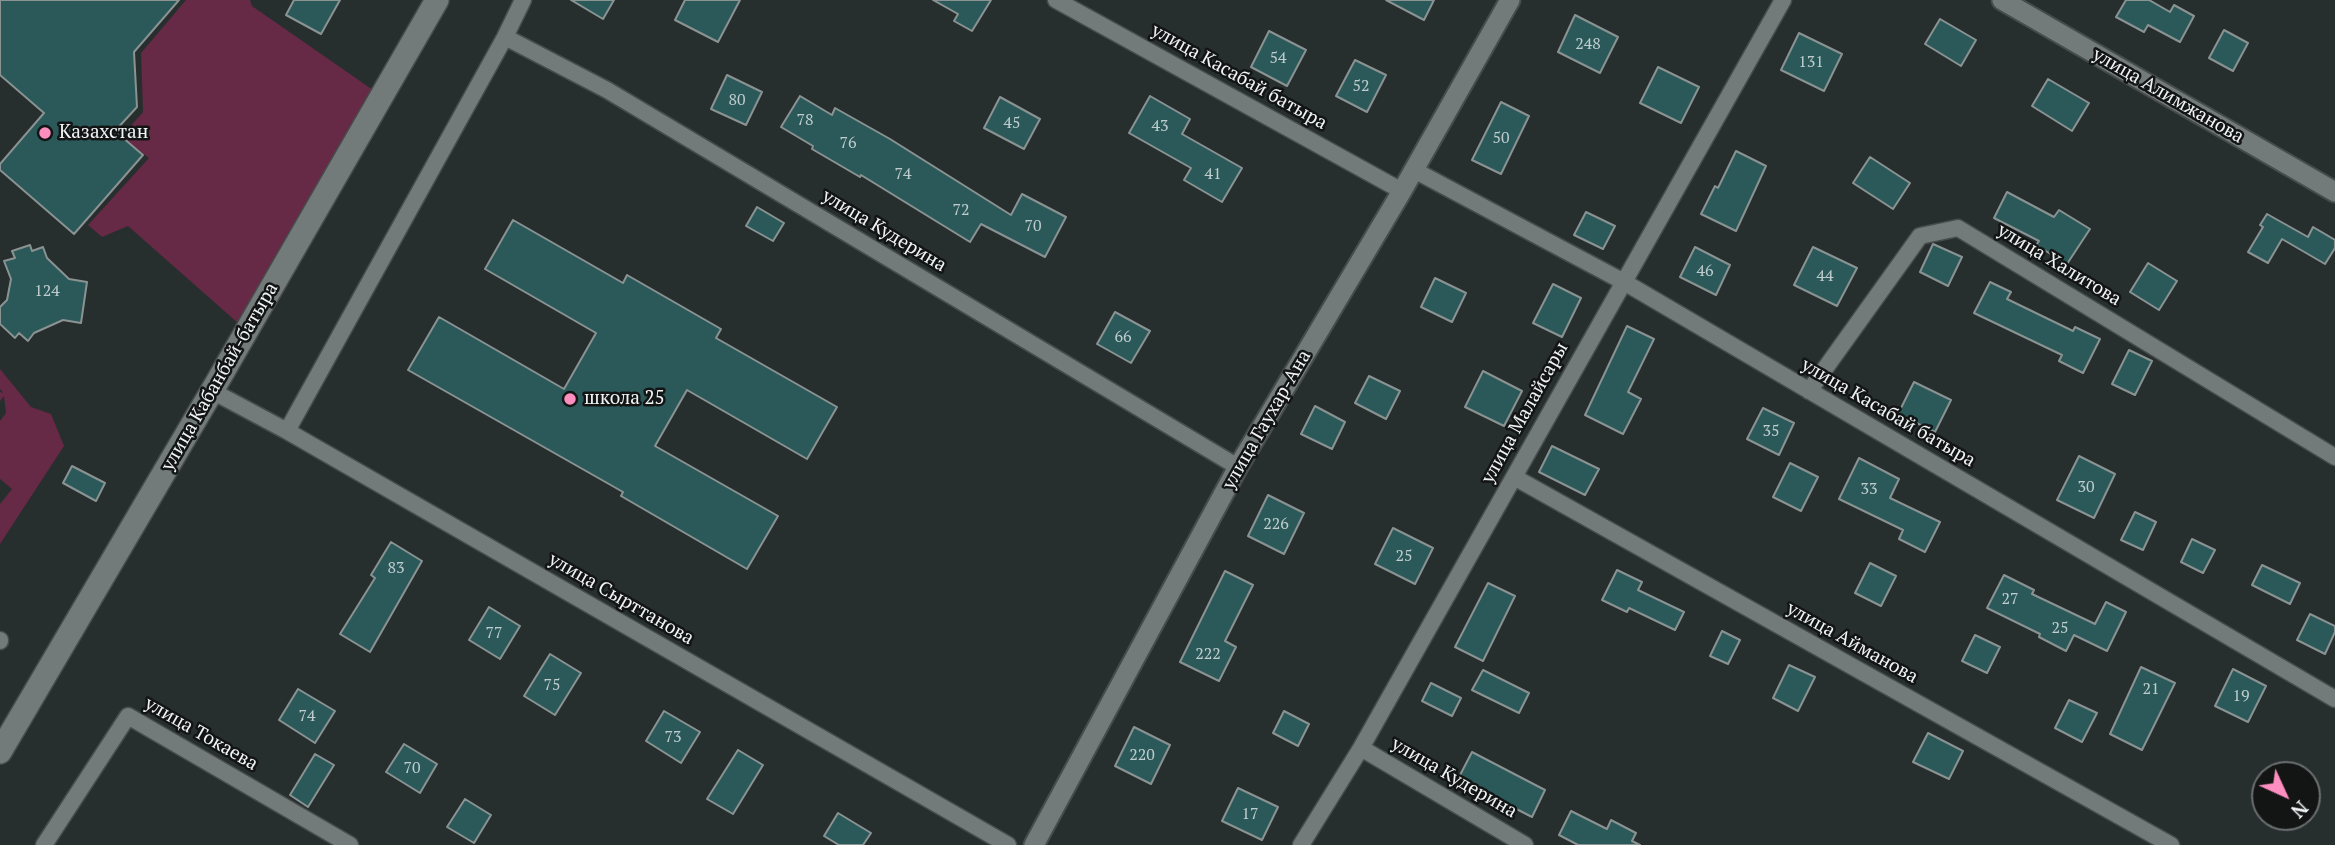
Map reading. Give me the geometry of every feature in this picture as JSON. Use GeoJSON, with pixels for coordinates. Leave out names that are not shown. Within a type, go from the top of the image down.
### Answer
{"type":"FeatureCollection","features":[{"type":"Feature","properties":{"kind":"main road","name":"улица Кабанбай-батыра"},"geometry":{"type":"LineString","coordinates":[[0,752],[437,0]]}},
{"type":"Feature","properties":{"kind":"street"},"geometry":{"type":"LineString","coordinates":[[287,431],[523,0]]}},
{"type":"Feature","properties":{"kind":"street","name":"улица Касабай батыра"},"geometry":{"type":"LineString","coordinates":[[1056,0],[1402,191]]}},
{"type":"Feature","properties":{"kind":"street","name":"улица Гаухар-Ана"},"geometry":{"type":"LineString","coordinates":[[1034,845],[1238,467],[1415,170],[1510,0]]}},
{"type":"Feature","properties":{"kind":"street","name":"улица Малайсары"},"geometry":{"type":"LineString","coordinates":[[1301,845],[1361,748],[1783,0]]}},
{"type":"Feature","properties":{"kind":"street","name":"улица Алимжанова"},"geometry":{"type":"LineString","coordinates":[[2002,0],[2335,192]]}},
{"type":"Feature","properties":{"kind":"street","name":"улица Кудерина"},"geometry":{"type":"LineString","coordinates":[[505,37],[607,90],[1238,467]]}},
{"type":"Feature","properties":{"kind":"street","name":"улица Касабай батыра"},"geometry":{"type":"LineString","coordinates":[[1415,170],[1623,282],[2335,699]]}},
{"type":"Feature","properties":{"kind":"street","name":"улица Халитова"},"geometry":{"type":"LineString","coordinates":[[1809,391],[1920,236],[1958,228],[2335,457]]}},
{"type":"Feature","properties":{"kind":"street","name":"улица Сырттанова"},"geometry":{"type":"LineString","coordinates":[[212,391],[287,431],[1008,845]]}},
{"type":"Feature","properties":{"kind":"street","name":"улица Айманова"},"geometry":{"type":"LineString","coordinates":[[1514,477],[2171,845]]}},
{"type":"Feature","properties":{"kind":"street","name":"улица Токаева"},"geometry":{"type":"LineString","coordinates":[[44,845],[128,716],[350,845]]}},
{"type":"Feature","properties":{"kind":"street","name":"улица Кудерина"},"geometry":{"type":"LineString","coordinates":[[1361,748],[1525,845]]}},
{"type":"Feature","properties":{"kind":"shaded area"},"geometry":{"type":"Polygon","coordinates":[[[186,0],[250,0],[252,6],[373,90],[239,324],[128,226],[102,237],[88,225],[149,158],[121,137],[143,112],[141,53],[186,0]]]}},
{"type":"Feature","properties":{"kind":"shaded area"},"geometry":{"type":"Polygon","coordinates":[[[0,369],[31,407],[51,414],[64,446],[0,544],[0,504],[12,489],[0,479],[0,421],[6,413],[4,396],[0,401],[0,392],[3,393],[0,389],[0,369]]]}},
{"type":"Feature","properties":{"kind":"building"},"geometry":{"type":"Polygon","coordinates":[[[0,0],[179,0],[134,52],[137,107],[115,131],[143,155],[74,234],[0,170],[0,164],[44,113],[0,75],[0,0]]]}},
{"type":"Feature","properties":{"kind":"building"},"geometry":{"type":"Polygon","coordinates":[[[294,0],[340,0],[321,34],[286,15],[294,0]]]}},
{"type":"Feature","properties":{"kind":"building"},"geometry":{"type":"Polygon","coordinates":[[[571,0],[614,0],[603,19],[571,0]]]}},
{"type":"Feature","properties":{"kind":"building"},"geometry":{"type":"Polygon","coordinates":[[[685,0],[740,0],[718,42],[675,20],[685,0]]]}},
{"type":"Feature","properties":{"kind":"building"},"geometry":{"type":"Polygon","coordinates":[[[933,0],[991,0],[972,31],[954,21],[958,14],[933,0]]]}},
{"type":"Feature","properties":{"kind":"building"},"geometry":{"type":"Polygon","coordinates":[[[1386,0],[1434,0],[1424,20],[1386,0]]]}},
{"type":"Feature","properties":{"kind":"building"},"geometry":{"type":"Polygon","coordinates":[[[2126,0],[2149,0],[2170,12],[2174,5],[2194,16],[2180,42],[2148,25],[2144,32],[2116,17],[2126,0]]]}},
{"type":"Feature","properties":{"kind":"building"},"geometry":{"type":"Polygon","coordinates":[[[1575,15],[1618,37],[1600,73],[1558,52],[1575,15]]]}},
{"type":"Feature","properties":{"kind":"building"},"geometry":{"type":"Polygon","coordinates":[[[1940,19],[1976,40],[1961,66],[1925,44],[1940,19]]]}},
{"type":"Feature","properties":{"kind":"building"},"geometry":{"type":"Polygon","coordinates":[[[2224,30],[2248,43],[2233,71],[2209,58],[2224,30]]]}},
{"type":"Feature","properties":{"kind":"building"},"geometry":{"type":"Polygon","coordinates":[[[1269,31],[1306,50],[1287,86],[1251,67],[1269,31]]]}},
{"type":"Feature","properties":{"kind":"building"},"geometry":{"type":"Polygon","coordinates":[[[1799,33],[1842,54],[1824,91],[1781,70],[1799,33]]]}},
{"type":"Feature","properties":{"kind":"building"},"geometry":{"type":"Polygon","coordinates":[[[1355,60],[1386,75],[1367,112],[1336,96],[1355,60]]]}},
{"type":"Feature","properties":{"kind":"building"},"geometry":{"type":"Polygon","coordinates":[[[1658,67],[1699,87],[1681,123],[1640,103],[1658,67]]]}},
{"type":"Feature","properties":{"kind":"building"},"geometry":{"type":"Polygon","coordinates":[[[727,75],[762,92],[746,125],[711,109],[727,75]]]}},
{"type":"Feature","properties":{"kind":"building"},"geometry":{"type":"Polygon","coordinates":[[[2048,79],[2089,103],[2072,131],[2032,106],[2048,79]]]}},
{"type":"Feature","properties":{"kind":"building"},"geometry":{"type":"Polygon","coordinates":[[[800,96],[832,115],[835,108],[890,139],[1011,215],[1022,194],[1066,217],[1045,257],[981,224],[970,242],[861,175],[860,177],[812,149],[813,146],[781,127],[800,96]]]}},
{"type":"Feature","properties":{"kind":"building"},"geometry":{"type":"Polygon","coordinates":[[[1150,96],[1190,119],[1182,134],[1242,168],[1222,202],[1184,180],[1191,168],[1129,133],[1150,96]]]}},
{"type":"Feature","properties":{"kind":"building"},"geometry":{"type":"Polygon","coordinates":[[[1000,97],[1040,119],[1024,149],[984,128],[1000,97]]]}},
{"type":"Feature","properties":{"kind":"building"},"geometry":{"type":"Polygon","coordinates":[[[1501,102],[1529,116],[1501,174],[1472,160],[1501,102]]]}},
{"type":"Feature","properties":{"kind":"building"},"geometry":{"type":"Polygon","coordinates":[[[1736,151],[1766,166],[1736,231],[1701,214],[1715,186],[1718,188],[1736,151]]]}},
{"type":"Feature","properties":{"kind":"building"},"geometry":{"type":"Polygon","coordinates":[[[1870,157],[1910,183],[1893,209],[1853,183],[1870,157]]]}},
{"type":"Feature","properties":{"kind":"building"},"geometry":{"type":"Polygon","coordinates":[[[2007,192],[2054,217],[2059,210],[2090,229],[2067,264],[2036,245],[2039,241],[1994,218],[2007,192]]]}},
{"type":"Feature","properties":{"kind":"building"},"geometry":{"type":"Polygon","coordinates":[[[757,207],[784,223],[773,241],[746,226],[757,207]]]}},
{"type":"Feature","properties":{"kind":"building"},"geometry":{"type":"Polygon","coordinates":[[[1586,212],[1615,226],[1603,249],[1574,235],[1586,212]]]}},
{"type":"Feature","properties":{"kind":"building"},"geometry":{"type":"Polygon","coordinates":[[[2267,214],[2308,237],[2313,227],[2335,240],[2335,248],[2325,264],[2282,239],[2268,263],[2248,252],[2263,227],[2260,225],[2267,214]]]}},
{"type":"Feature","properties":{"kind":"building","name":"школа 25"},"geometry":{"type":"Polygon","coordinates":[[[513,220],[623,283],[627,275],[721,329],[716,338],[837,407],[807,459],[687,390],[655,446],[778,516],[747,569],[621,496],[623,492],[408,370],[439,317],[564,389],[596,333],[485,269],[513,220]]]}},
{"type":"Feature","properties":{"kind":"building"},"geometry":{"type":"Polygon","coordinates":[[[1933,244],[1962,257],[1948,286],[1920,272],[1933,244]]]}},
{"type":"Feature","properties":{"kind":"building"},"geometry":{"type":"Polygon","coordinates":[[[30,245],[32,251],[43,247],[47,258],[69,279],[87,282],[81,323],[63,320],[34,333],[28,341],[19,333],[15,338],[0,324],[0,307],[7,300],[11,279],[4,261],[15,258],[12,251],[30,245]]]}},
{"type":"Feature","properties":{"kind":"building"},"geometry":{"type":"Polygon","coordinates":[[[1695,247],[1730,265],[1716,295],[1680,277],[1695,247]]]}},
{"type":"Feature","properties":{"kind":"building"},"geometry":{"type":"Polygon","coordinates":[[[1813,247],[1857,268],[1837,306],[1794,285],[1813,247]]]}},
{"type":"Feature","properties":{"kind":"building"},"geometry":{"type":"Polygon","coordinates":[[[2148,263],[2177,281],[2159,310],[2130,292],[2148,263]]]}},
{"type":"Feature","properties":{"kind":"building"},"geometry":{"type":"Polygon","coordinates":[[[1435,278],[1466,293],[1452,322],[1421,307],[1435,278]]]}},
{"type":"Feature","properties":{"kind":"building"},"geometry":{"type":"Polygon","coordinates":[[[1990,282],[2011,292],[2007,299],[2073,331],[2075,327],[2100,339],[2083,373],[2059,361],[2062,355],[1974,313],[1990,282]]]}},
{"type":"Feature","properties":{"kind":"building"},"geometry":{"type":"Polygon","coordinates":[[[1553,284],[1581,298],[1562,337],[1533,323],[1553,284]]]}},
{"type":"Feature","properties":{"kind":"building"},"geometry":{"type":"Polygon","coordinates":[[[1115,312],[1150,331],[1131,363],[1097,344],[1115,312]]]}},
{"type":"Feature","properties":{"kind":"building"},"geometry":{"type":"Polygon","coordinates":[[[1627,326],[1654,339],[1628,392],[1641,399],[1623,434],[1585,415],[1627,326]]]}},
{"type":"Feature","properties":{"kind":"building"},"geometry":{"type":"Polygon","coordinates":[[[2129,350],[2152,361],[2135,395],[2112,384],[2129,350]]]}},
{"type":"Feature","properties":{"kind":"building"},"geometry":{"type":"Polygon","coordinates":[[[1483,371],[1522,391],[1504,426],[1465,407],[1483,371]]]}},
{"type":"Feature","properties":{"kind":"building"},"geometry":{"type":"Polygon","coordinates":[[[1369,376],[1400,391],[1386,419],[1355,403],[1369,376]]]}},
{"type":"Feature","properties":{"kind":"building"},"geometry":{"type":"Polygon","coordinates":[[[1914,382],[1951,400],[1935,432],[1898,414],[1914,382]]]}},
{"type":"Feature","properties":{"kind":"building"},"geometry":{"type":"Polygon","coordinates":[[[1315,406],[1345,422],[1332,449],[1301,434],[1315,406]]]}},
{"type":"Feature","properties":{"kind":"building"},"geometry":{"type":"Polygon","coordinates":[[[1763,408],[1794,423],[1779,455],[1747,439],[1763,408]]]}},
{"type":"Feature","properties":{"kind":"building"},"geometry":{"type":"Polygon","coordinates":[[[1552,446],[1599,469],[1585,495],[1539,472],[1552,446]]]}},
{"type":"Feature","properties":{"kind":"building"},"geometry":{"type":"Polygon","coordinates":[[[2079,456],[2115,474],[2094,518],[2057,500],[2079,456]]]}},
{"type":"Feature","properties":{"kind":"building"},"geometry":{"type":"Polygon","coordinates":[[[1859,458],[1899,479],[1890,498],[1940,522],[1925,552],[1899,539],[1903,530],[1839,499],[1859,458]]]}},
{"type":"Feature","properties":{"kind":"building"},"geometry":{"type":"Polygon","coordinates":[[[1790,463],[1818,477],[1801,511],[1773,497],[1790,463]]]}},
{"type":"Feature","properties":{"kind":"building"},"geometry":{"type":"Polygon","coordinates":[[[72,466],[105,483],[96,501],[63,483],[72,466]]]}},
{"type":"Feature","properties":{"kind":"building"},"geometry":{"type":"Polygon","coordinates":[[[1268,495],[1304,513],[1284,554],[1248,536],[1268,495]]]}},
{"type":"Feature","properties":{"kind":"building"},"geometry":{"type":"Polygon","coordinates":[[[2135,512],[2156,522],[2143,550],[2121,540],[2135,512]]]}},
{"type":"Feature","properties":{"kind":"building"},"geometry":{"type":"Polygon","coordinates":[[[1393,528],[1433,548],[1415,584],[1375,564],[1393,528]]]}},
{"type":"Feature","properties":{"kind":"building"},"geometry":{"type":"Polygon","coordinates":[[[2192,539],[2215,550],[2203,573],[2181,562],[2192,539]]]}},
{"type":"Feature","properties":{"kind":"building"},"geometry":{"type":"Polygon","coordinates":[[[391,542],[422,561],[370,652],[340,634],[375,578],[371,575],[391,542]]]}},
{"type":"Feature","properties":{"kind":"building"},"geometry":{"type":"Polygon","coordinates":[[[1870,563],[1896,576],[1881,606],[1855,593],[1870,563]]]}},
{"type":"Feature","properties":{"kind":"building"},"geometry":{"type":"Polygon","coordinates":[[[2262,565],[2300,583],[2290,604],[2252,585],[2262,565]]]}},
{"type":"Feature","properties":{"kind":"building"},"geometry":{"type":"Polygon","coordinates":[[[1617,570],[1642,582],[1638,590],[1684,612],[1675,630],[1629,608],[1627,612],[1602,600],[1617,570]]]}},
{"type":"Feature","properties":{"kind":"building"},"geometry":{"type":"Polygon","coordinates":[[[1225,571],[1253,585],[1225,641],[1236,647],[1219,681],[1180,662],[1225,571]]]}},
{"type":"Feature","properties":{"kind":"building"},"geometry":{"type":"Polygon","coordinates":[[[2004,575],[2034,590],[2032,594],[2095,624],[2106,602],[2126,612],[2107,651],[2074,635],[2066,651],[2039,637],[2040,634],[1987,608],[2004,575]]]}},
{"type":"Feature","properties":{"kind":"building"},"geometry":{"type":"Polygon","coordinates":[[[1488,583],[1515,596],[1483,661],[1455,647],[1488,583]]]}},
{"type":"Feature","properties":{"kind":"building"},"geometry":{"type":"Polygon","coordinates":[[[489,607],[520,626],[500,659],[469,640],[489,607]]]}},
{"type":"Feature","properties":{"kind":"building"},"geometry":{"type":"Polygon","coordinates":[[[2310,614],[2335,626],[2325,654],[2297,640],[2310,614]]]}},
{"type":"Feature","properties":{"kind":"building"},"geometry":{"type":"Polygon","coordinates":[[[1722,631],[1740,640],[1728,664],[1710,656],[1722,631]]]}},
{"type":"Feature","properties":{"kind":"building"},"geometry":{"type":"Polygon","coordinates":[[[1975,635],[2000,647],[1987,673],[1962,661],[1975,635]]]}},
{"type":"Feature","properties":{"kind":"building"},"geometry":{"type":"Polygon","coordinates":[[[550,654],[581,673],[555,715],[524,696],[550,654]]]}},
{"type":"Feature","properties":{"kind":"building"},"geometry":{"type":"Polygon","coordinates":[[[1789,665],[1815,677],[1798,711],[1773,698],[1789,665]]]}},
{"type":"Feature","properties":{"kind":"building"},"geometry":{"type":"Polygon","coordinates":[[[2141,667],[2175,683],[2142,750],[2110,734],[2141,667]]]}},
{"type":"Feature","properties":{"kind":"building"},"geometry":{"type":"Polygon","coordinates":[[[2233,669],[2266,686],[2248,722],[2215,706],[2233,669]]]}},
{"type":"Feature","properties":{"kind":"building"},"geometry":{"type":"Polygon","coordinates":[[[1483,670],[1529,693],[1519,713],[1472,690],[1483,670]]]}},
{"type":"Feature","properties":{"kind":"building"},"geometry":{"type":"Polygon","coordinates":[[[1431,683],[1461,698],[1452,716],[1422,701],[1431,683]]]}},
{"type":"Feature","properties":{"kind":"building"},"geometry":{"type":"Polygon","coordinates":[[[298,689],[335,711],[315,743],[279,720],[298,689]]]}},
{"type":"Feature","properties":{"kind":"building"},"geometry":{"type":"Polygon","coordinates":[[[2069,700],[2097,713],[2082,742],[2055,728],[2069,700]]]}},
{"type":"Feature","properties":{"kind":"building"},"geometry":{"type":"Polygon","coordinates":[[[664,711],[700,732],[681,763],[646,741],[664,711]]]}},
{"type":"Feature","properties":{"kind":"building"},"geometry":{"type":"Polygon","coordinates":[[[1284,711],[1309,724],[1298,746],[1273,733],[1284,711]]]}},
{"type":"Feature","properties":{"kind":"building"},"geometry":{"type":"Polygon","coordinates":[[[1134,727],[1170,745],[1151,784],[1115,766],[1134,727]]]}},
{"type":"Feature","properties":{"kind":"building"},"geometry":{"type":"Polygon","coordinates":[[[1928,733],[1963,751],[1949,779],[1913,762],[1928,733]]]}},
{"type":"Feature","properties":{"kind":"building"},"geometry":{"type":"Polygon","coordinates":[[[404,744],[437,764],[420,793],[386,772],[404,744]]]}},
{"type":"Feature","properties":{"kind":"building"},"geometry":{"type":"Polygon","coordinates":[[[738,750],[763,765],[733,814],[707,799],[738,750]]]}},
{"type":"Feature","properties":{"kind":"building"},"geometry":{"type":"Polygon","coordinates":[[[1472,752],[1545,790],[1532,817],[1458,779],[1472,752]]]}},
{"type":"Feature","properties":{"kind":"building"},"geometry":{"type":"Polygon","coordinates":[[[315,754],[334,765],[308,807],[290,795],[315,754]]]}},
{"type":"Feature","properties":{"kind":"building"},"geometry":{"type":"Polygon","coordinates":[[[1238,788],[1278,807],[1262,840],[1222,821],[1238,788]]]}},
{"type":"Feature","properties":{"kind":"building"},"geometry":{"type":"Polygon","coordinates":[[[465,799],[491,815],[474,843],[447,827],[465,799]]]}},
{"type":"Feature","properties":{"kind":"building"},"geometry":{"type":"Polygon","coordinates":[[[1571,811],[1607,829],[1611,820],[1636,833],[1632,841],[1640,845],[1578,845],[1559,835],[1571,811]]]}},
{"type":"Feature","properties":{"kind":"building"},"geometry":{"type":"Polygon","coordinates":[[[838,813],[871,833],[863,845],[839,845],[824,836],[838,813]]]}},
{"type":"Feature","properties":{"kind":"place","name":"Казахстан"},"geometry":{"type":"Point","coordinates":[45,133]}},
{"type":"Feature","properties":{"kind":"place","name":"школа 25"},"geometry":{"type":"Point","coordinates":[570,399]}}]}
